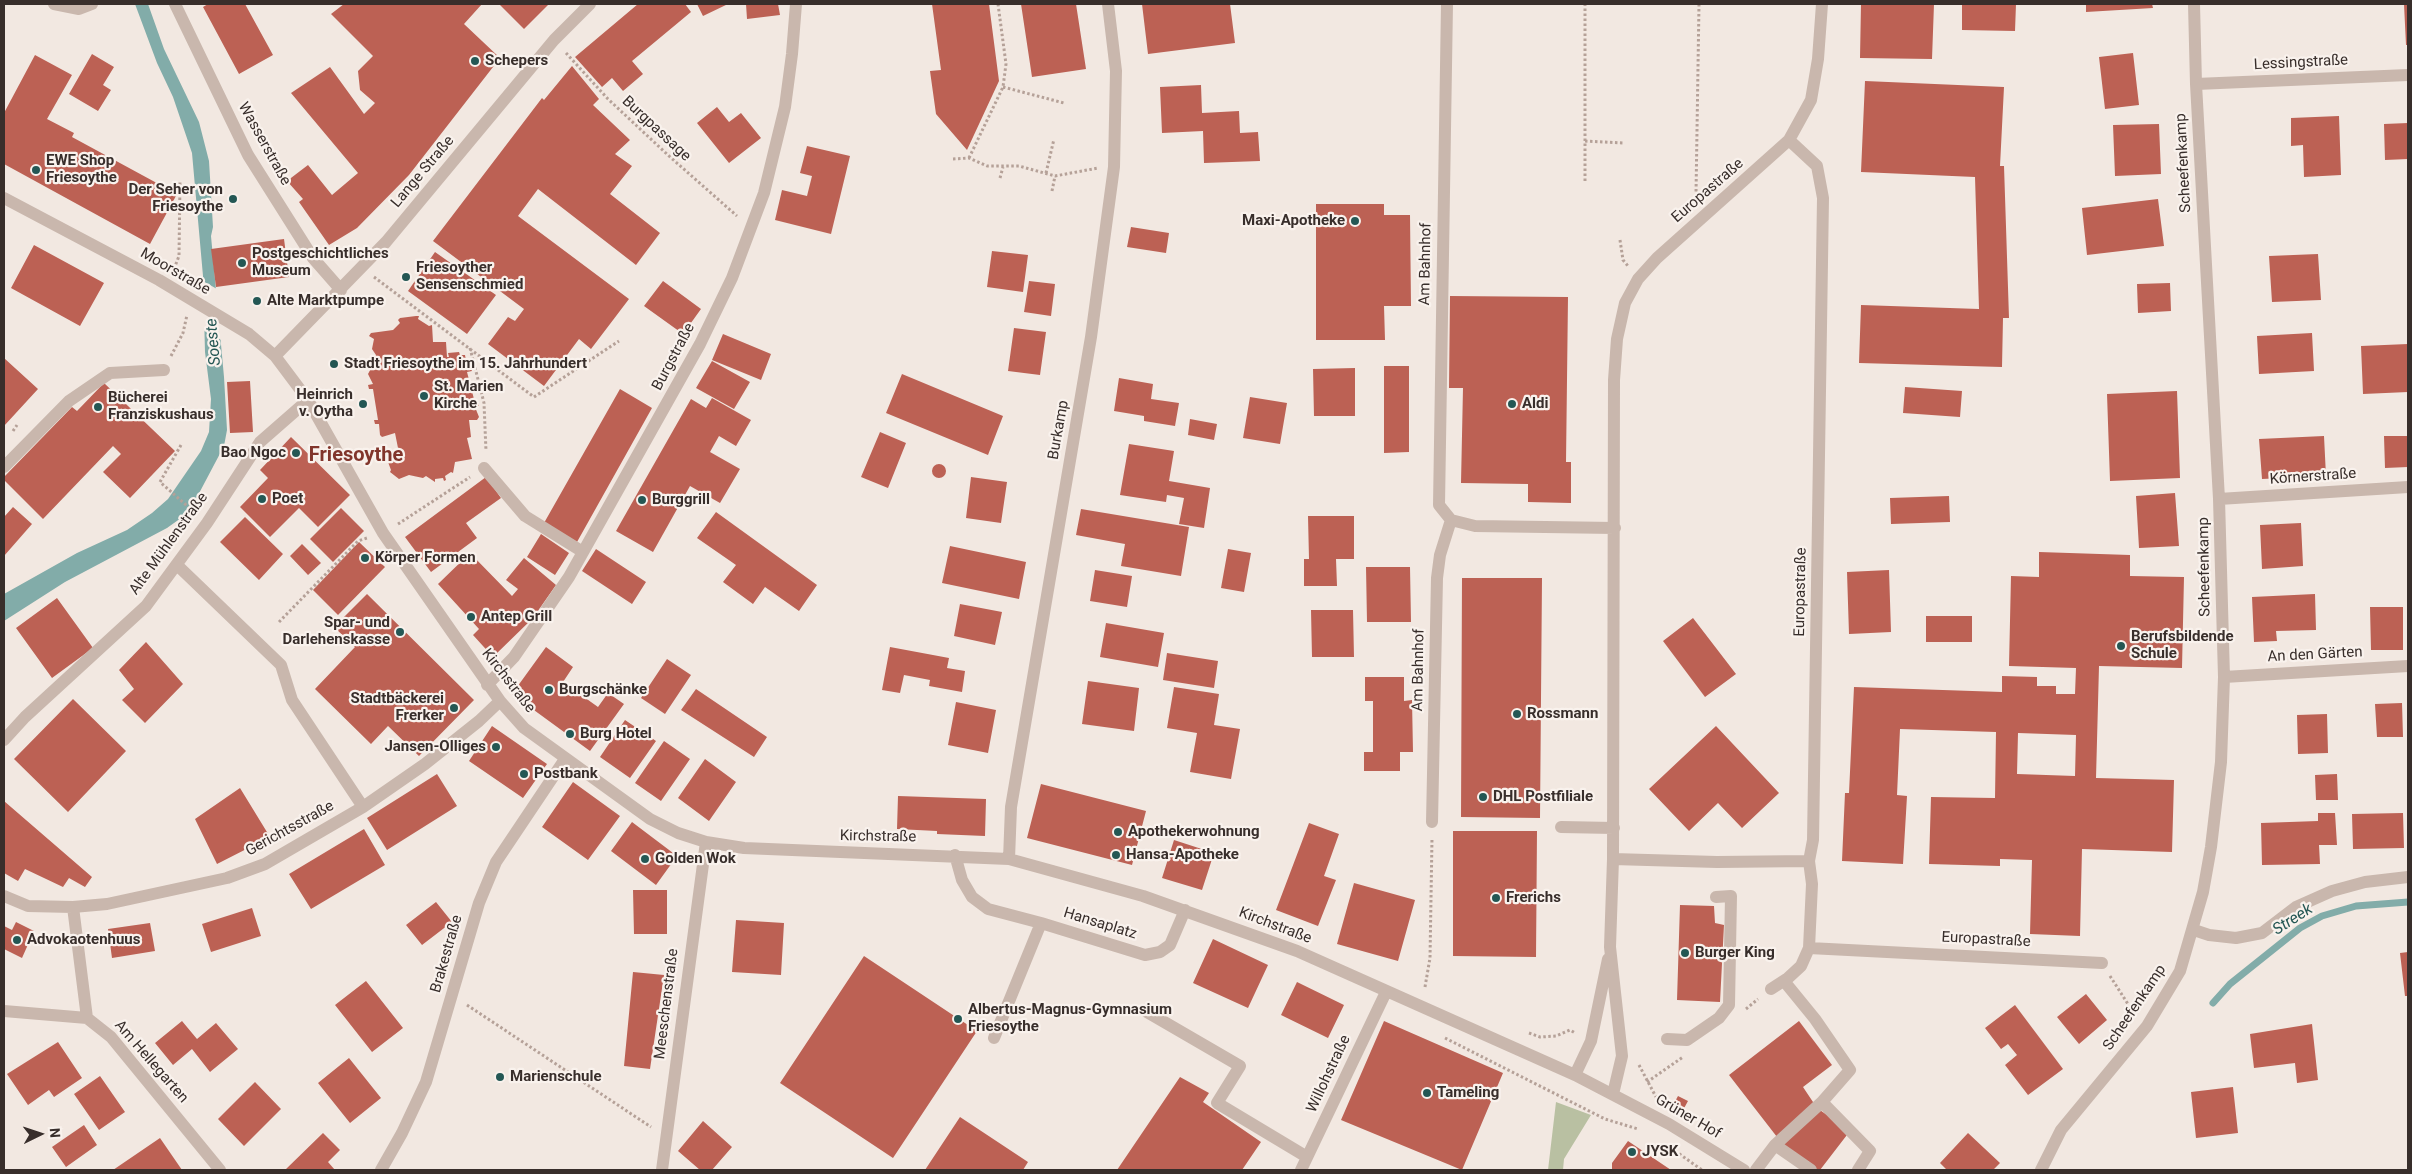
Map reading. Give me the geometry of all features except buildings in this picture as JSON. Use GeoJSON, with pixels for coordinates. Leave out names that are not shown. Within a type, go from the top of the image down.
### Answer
{"type":"FeatureCollection","features":[{"type":"Feature","properties":{"kind":"street"},"geometry":{"type":"LineString","coordinates":[[54,4],[79,9],[92,4]]}},
{"type":"Feature","properties":{"kind":"street","name":"Wasserstraße"},"geometry":{"type":"LineString","coordinates":[[175,4],[248,155],[313,258],[341,290]]}},
{"type":"Feature","properties":{"kind":"street","name":"Lange Straße"},"geometry":{"type":"LineString","coordinates":[[275,356],[386,242],[554,40],[590,4]]}},
{"type":"Feature","properties":{"kind":"street","name":"Burgstraße"},"geometry":{"type":"LineString","coordinates":[[487,685],[514,657],[569,577],[700,344],[732,278],[764,192],[785,106],[796,4]]}},
{"type":"Feature","properties":{"kind":"street","name":"Burkamp"},"geometry":{"type":"LineString","coordinates":[[1009,859],[1011,807],[1091,337],[1114,167],[1116,71],[1108,4]]}},
{"type":"Feature","properties":{"kind":"street","name":"Am Bahnhof"},"geometry":{"type":"LineString","coordinates":[[1432,822],[1436,578],[1440,555],[1451,520],[1439,505],[1447,4]]}},
{"type":"Feature","properties":{"kind":"street","name":"Europastraße"},"geometry":{"type":"LineString","coordinates":[[1613,1094],[1622,1056],[1610,947],[1614,828],[1614,380],[1617,339],[1625,303],[1638,279],[1657,258],[1788,140],[1811,100],[1818,59],[1822,4]]}},
{"type":"Feature","properties":{"kind":"street","name":"Scheefenkamp"},"geometry":{"type":"LineString","coordinates":[[2041,1170],[2061,1130],[2080,1104],[2114,1068],[2147,1026],[2180,971],[2194,930],[2211,847],[2221,762],[2224,677],[2219,499],[2196,84],[2194,4]]}},
{"type":"Feature","properties":{"kind":"street","name":"Lessingstraße"},"geometry":{"type":"LineString","coordinates":[[2196,84],[2408,74]]}},
{"type":"Feature","properties":{"kind":"street","name":"Europastraße"},"geometry":{"type":"LineString","coordinates":[[1788,140],[1817,166],[1823,198],[1814,830],[1809,861],[1812,884],[1809,948],[2102,963]]}},
{"type":"Feature","properties":{"kind":"street","name":"Moorstraße"},"geometry":{"type":"LineString","coordinates":[[4,198],[168,286],[249,334],[275,356],[308,400]]}},
{"type":"Feature","properties":{"kind":"street"},"geometry":{"type":"LineString","coordinates":[[4,467],[69,400],[110,373],[164,370]]}},
{"type":"Feature","properties":{"kind":"street","name":"Kirchstraße"},"geometry":{"type":"LineString","coordinates":[[308,400],[384,533],[487,685],[500,701],[524,728],[650,819],[678,833],[706,842],[744,848],[795,852],[954,855],[1009,859],[1143,896],[1297,951],[1575,1075],[1613,1094]]}},
{"type":"Feature","properties":{"kind":"street","name":"Alte Mühlenstraße"},"geometry":{"type":"LineString","coordinates":[[4,740],[26,717],[146,606],[177,566],[260,442],[308,400]]}},
{"type":"Feature","properties":{"kind":"street"},"geometry":{"type":"LineString","coordinates":[[484,468],[525,516],[583,552]]}},
{"type":"Feature","properties":{"kind":"street","name":"Körnerstraße"},"geometry":{"type":"LineString","coordinates":[[2219,499],[2408,487]]}},
{"type":"Feature","properties":{"kind":"street"},"geometry":{"type":"LineString","coordinates":[[1451,520],[1475,526],[1614,528]]}},
{"type":"Feature","properties":{"kind":"street"},"geometry":{"type":"LineString","coordinates":[[177,566],[282,665],[292,700],[363,807]]}},
{"type":"Feature","properties":{"kind":"street","name":"An den Gärten"},"geometry":{"type":"LineString","coordinates":[[2224,677],[2408,666]]}},
{"type":"Feature","properties":{"kind":"street","name":"Gerichtsstraße"},"geometry":{"type":"LineString","coordinates":[[4,896],[28,906],[73,907],[107,904],[227,878],[265,864],[363,807],[425,764],[480,721],[500,701]]}},
{"type":"Feature","properties":{"kind":"street","name":"Brakestraße"},"geometry":{"type":"LineString","coordinates":[[381,1170],[402,1133],[426,1082],[479,903],[496,862],[566,759]]}},
{"type":"Feature","properties":{"kind":"street"},"geometry":{"type":"LineString","coordinates":[[1561,828],[1614,828]]}},
{"type":"Feature","properties":{"kind":"street","name":"Meeschenstraße"},"geometry":{"type":"LineString","coordinates":[[662,1170],[706,842]]}},
{"type":"Feature","properties":{"kind":"street","name":"Hansaplatz"},"geometry":{"type":"LineString","coordinates":[[954,855],[962,880],[972,897],[988,909],[1145,955],[1160,952],[1170,945],[1185,910]]}},
{"type":"Feature","properties":{"kind":"street"},"geometry":{"type":"LineString","coordinates":[[1613,859],[1727,862],[1809,861]]}},
{"type":"Feature","properties":{"kind":"street"},"geometry":{"type":"LineString","coordinates":[[2194,930],[2209,935],[2236,938],[2262,933],[2296,907],[2332,891],[2365,882],[2408,877]]}},
{"type":"Feature","properties":{"kind":"street"},"geometry":{"type":"LineString","coordinates":[[1667,1039],[1687,1040],[1719,1018],[1729,1005],[1731,896],[1716,897]]}},
{"type":"Feature","properties":{"kind":"street"},"geometry":{"type":"LineString","coordinates":[[4,1012],[88,1018],[73,907]]}},
{"type":"Feature","properties":{"kind":"street","name":"Hansaplatz"},"geometry":{"type":"LineString","coordinates":[[994,1038],[1041,923]]}},
{"type":"Feature","properties":{"kind":"street","name":"Europastraße"},"geometry":{"type":"LineString","coordinates":[[1575,1075],[1591,1041],[1610,947]]}},
{"type":"Feature","properties":{"kind":"street"},"geometry":{"type":"LineString","coordinates":[[1771,989],[1801,966],[1809,948]]}},
{"type":"Feature","properties":{"kind":"street"},"geometry":{"type":"LineString","coordinates":[[1756,1170],[1775,1145],[1822,1102],[1850,1070],[1816,1019],[1784,980]]}},
{"type":"Feature","properties":{"kind":"street","name":"Willohstraße"},"geometry":{"type":"LineString","coordinates":[[1301,1170],[1386,992]]}},
{"type":"Feature","properties":{"kind":"street"},"geometry":{"type":"LineString","coordinates":[[1147,1012],[1240,1066],[1217,1103],[1307,1157]]}},
{"type":"Feature","properties":{"kind":"street","name":"Am Hellegarten"},"geometry":{"type":"LineString","coordinates":[[88,1018],[111,1037],[220,1170]]}},
{"type":"Feature","properties":{"kind":"street","name":"Grüner Hof"},"geometry":{"type":"LineString","coordinates":[[1613,1094],[1685,1133],[1744,1170]]}},
{"type":"Feature","properties":{"kind":"street"},"geometry":{"type":"LineString","coordinates":[[1822,1102],[1870,1151],[1858,1170]]}},
{"type":"Feature","properties":{"kind":"street"},"geometry":{"type":"LineString","coordinates":[[1775,1145],[1811,1170]]}},
{"type":"Feature","properties":{"kind":"path"},"geometry":{"type":"LineString","coordinates":[[969,158],[1003,88],[1006,64],[998,4]]}},
{"type":"Feature","properties":{"kind":"path"},"geometry":{"type":"LineString","coordinates":[[1585,4],[1585,181]]}},
{"type":"Feature","properties":{"kind":"path"},"geometry":{"type":"LineString","coordinates":[[1699,4],[1696,194],[1708,212]]}},
{"type":"Feature","properties":{"kind":"path","name":"Burgpassage"},"geometry":{"type":"LineString","coordinates":[[554,40],[608,99],[669,156],[739,217],[752,225]]}},
{"type":"Feature","properties":{"kind":"path"},"geometry":{"type":"LineString","coordinates":[[1003,88],[1064,103]]}},
{"type":"Feature","properties":{"kind":"path"},"geometry":{"type":"LineString","coordinates":[[1046,173],[1054,139]]}},
{"type":"Feature","properties":{"kind":"path"},"geometry":{"type":"LineString","coordinates":[[1585,141],[1622,143]]}},
{"type":"Feature","properties":{"kind":"path"},"geometry":{"type":"LineString","coordinates":[[953,159],[969,158],[987,166],[1019,166],[1055,176],[1094,168],[1114,167]]}},
{"type":"Feature","properties":{"kind":"path"},"geometry":{"type":"LineString","coordinates":[[1000,178],[1003,167]]}},
{"type":"Feature","properties":{"kind":"path"},"geometry":{"type":"LineString","coordinates":[[1052,190],[1055,176]]}},
{"type":"Feature","properties":{"kind":"path"},"geometry":{"type":"LineString","coordinates":[[168,286],[178,256],[180,181]]}},
{"type":"Feature","properties":{"kind":"path"},"geometry":{"type":"LineString","coordinates":[[1620,240],[1623,260],[1638,279]]}},
{"type":"Feature","properties":{"kind":"path"},"geometry":{"type":"LineString","coordinates":[[362,268],[534,397],[619,341]]}},
{"type":"Feature","properties":{"kind":"path"},"geometry":{"type":"LineString","coordinates":[[164,370],[183,333],[192,300]]}},
{"type":"Feature","properties":{"kind":"path"},"geometry":{"type":"LineString","coordinates":[[279,622],[358,541],[384,533],[484,468],[486,450],[484,403],[470,348]]}},
{"type":"Feature","properties":{"kind":"path"},"geometry":{"type":"LineString","coordinates":[[181,445],[160,482],[198,515]]}},
{"type":"Feature","properties":{"kind":"path"},"geometry":{"type":"LineString","coordinates":[[1425,987],[1430,958],[1432,822]]}},
{"type":"Feature","properties":{"kind":"path"},"geometry":{"type":"LineString","coordinates":[[2102,963],[2136,1015],[2147,1026]]}},
{"type":"Feature","properties":{"kind":"path"},"geometry":{"type":"LineString","coordinates":[[452,995],[667,1137]]}},
{"type":"Feature","properties":{"kind":"path"},"geometry":{"type":"LineString","coordinates":[[1440,1036],[1605,1119],[1642,1131]]}},
{"type":"Feature","properties":{"kind":"path"},"geometry":{"type":"LineString","coordinates":[[1666,1144],[1702,1170]]}},
{"type":"Feature","properties":{"kind":"green space"},"geometry":{"type":"Polygon","coordinates":[[[1556,1102],[1591,1115],[1564,1159],[1563,1170],[1548,1170],[1556,1102]]]}},
{"type":"Feature","properties":{"kind":"water","name":"Soeste"},"geometry":{"type":"Polygon","coordinates":[[[135,4],[148,4],[164,49],[199,122],[209,161],[213,227],[211,236],[227,430],[224,446],[196,499],[181,518],[167,528],[65,582],[4,621],[4,594],[77,553],[127,530],[152,513],[168,499],[201,451],[209,432],[211,399],[205,352],[203,276],[192,153],[173,97],[157,63],[135,4]]]}},
{"type":"Feature","properties":{"kind":"pier"},"geometry":{"type":"Polygon","coordinates":[[[201,280],[217,289],[223,341],[202,329],[201,280]]]}},
{"type":"Feature","properties":{"kind":"waterway","name":"Streek"},"geometry":{"type":"LineString","coordinates":[[2213,1003],[2230,984],[2300,928],[2322,916],[2356,906],[2408,902]]}},
{"type":"Feature","properties":{"kind":"place","name":"Schepers"},"geometry":{"type":"Point","coordinates":[475,61]}},
{"type":"Feature","properties":{"kind":"place","name":"EWE Shop Friesoythe"},"geometry":{"type":"Point","coordinates":[36,170]}},
{"type":"Feature","properties":{"kind":"place","name":"Der Seher von Friesoythe"},"geometry":{"type":"Point","coordinates":[233,199]}},
{"type":"Feature","properties":{"kind":"place","name":"Maxi-Apotheke"},"geometry":{"type":"Point","coordinates":[1355,221]}},
{"type":"Feature","properties":{"kind":"place","name":"Postgeschichtliches Museum"},"geometry":{"type":"Point","coordinates":[242,263]}},
{"type":"Feature","properties":{"kind":"place","name":"Friesoyther Sensenschmied"},"geometry":{"type":"Point","coordinates":[406,277]}},
{"type":"Feature","properties":{"kind":"place","name":"Alte Marktpumpe"},"geometry":{"type":"Point","coordinates":[257,301]}},
{"type":"Feature","properties":{"kind":"place","name":"Stadt Friesoythe im 15. Jahrhundert"},"geometry":{"type":"Point","coordinates":[334,364]}},
{"type":"Feature","properties":{"kind":"place","name":"St. Marien Kirche"},"geometry":{"type":"Point","coordinates":[424,396]}},
{"type":"Feature","properties":{"kind":"place","name":"Heinrich v. Oytha"},"geometry":{"type":"Point","coordinates":[363,404]}},
{"type":"Feature","properties":{"kind":"place","name":"Aldi"},"geometry":{"type":"Point","coordinates":[1512,404]}},
{"type":"Feature","properties":{"kind":"place","name":"Bücherei Franziskushaus"},"geometry":{"type":"Point","coordinates":[98,407]}},
{"type":"Feature","properties":{"kind":"place","name":"Bao Ngoc"},"geometry":{"type":"Point","coordinates":[296,453]}},
{"type":"Feature","properties":{"kind":"place","name":"Poet"},"geometry":{"type":"Point","coordinates":[262,499]}},
{"type":"Feature","properties":{"kind":"place","name":"Burggrill"},"geometry":{"type":"Point","coordinates":[642,500]}},
{"type":"Feature","properties":{"kind":"place","name":"Körper Formen"},"geometry":{"type":"Point","coordinates":[365,558]}},
{"type":"Feature","properties":{"kind":"place","name":"Antep Grill"},"geometry":{"type":"Point","coordinates":[471,617]}},
{"type":"Feature","properties":{"kind":"place","name":"Spar- und Darlehenskasse"},"geometry":{"type":"Point","coordinates":[400,632]}},
{"type":"Feature","properties":{"kind":"place","name":"Berufsbildende Schule"},"geometry":{"type":"Point","coordinates":[2121,646]}},
{"type":"Feature","properties":{"kind":"place","name":"Burgschänke"},"geometry":{"type":"Point","coordinates":[549,690]}},
{"type":"Feature","properties":{"kind":"place","name":"Stadtbäckerei Frerker"},"geometry":{"type":"Point","coordinates":[454,708]}},
{"type":"Feature","properties":{"kind":"place","name":"Rossmann"},"geometry":{"type":"Point","coordinates":[1517,714]}},
{"type":"Feature","properties":{"kind":"place","name":"Burg Hotel"},"geometry":{"type":"Point","coordinates":[570,734]}},
{"type":"Feature","properties":{"kind":"place","name":"Jansen-Olliges"},"geometry":{"type":"Point","coordinates":[496,747]}},
{"type":"Feature","properties":{"kind":"place","name":"Postbank"},"geometry":{"type":"Point","coordinates":[524,774]}},
{"type":"Feature","properties":{"kind":"place","name":"DHL Postfiliale"},"geometry":{"type":"Point","coordinates":[1483,797]}},
{"type":"Feature","properties":{"kind":"place","name":"Apothekerwohnung"},"geometry":{"type":"Point","coordinates":[1118,832]}},
{"type":"Feature","properties":{"kind":"place","name":"Hansa-Apotheke"},"geometry":{"type":"Point","coordinates":[1116,855]}},
{"type":"Feature","properties":{"kind":"place","name":"Golden Wok"},"geometry":{"type":"Point","coordinates":[645,859]}},
{"type":"Feature","properties":{"kind":"place","name":"Frerichs"},"geometry":{"type":"Point","coordinates":[1496,898]}},
{"type":"Feature","properties":{"kind":"place","name":"Advokaotenhuus"},"geometry":{"type":"Point","coordinates":[17,940]}},
{"type":"Feature","properties":{"kind":"place","name":"Burger King"},"geometry":{"type":"Point","coordinates":[1685,953]}},
{"type":"Feature","properties":{"kind":"place","name":"Albertus-Magnus-Gymnasium Friesoythe"},"geometry":{"type":"Point","coordinates":[958,1019]}},
{"type":"Feature","properties":{"kind":"place","name":"Marienschule"},"geometry":{"type":"Point","coordinates":[500,1077]}},
{"type":"Feature","properties":{"kind":"place","name":"Tameling"},"geometry":{"type":"Point","coordinates":[1427,1093]}},
{"type":"Feature","properties":{"kind":"place","name":"JYSK"},"geometry":{"type":"Point","coordinates":[1632,1152]}},
{"type":"Feature","properties":{"kind":"district","name":"Friesoythe"},"geometry":{"type":"Point","coordinates":[356,456]}}]}
